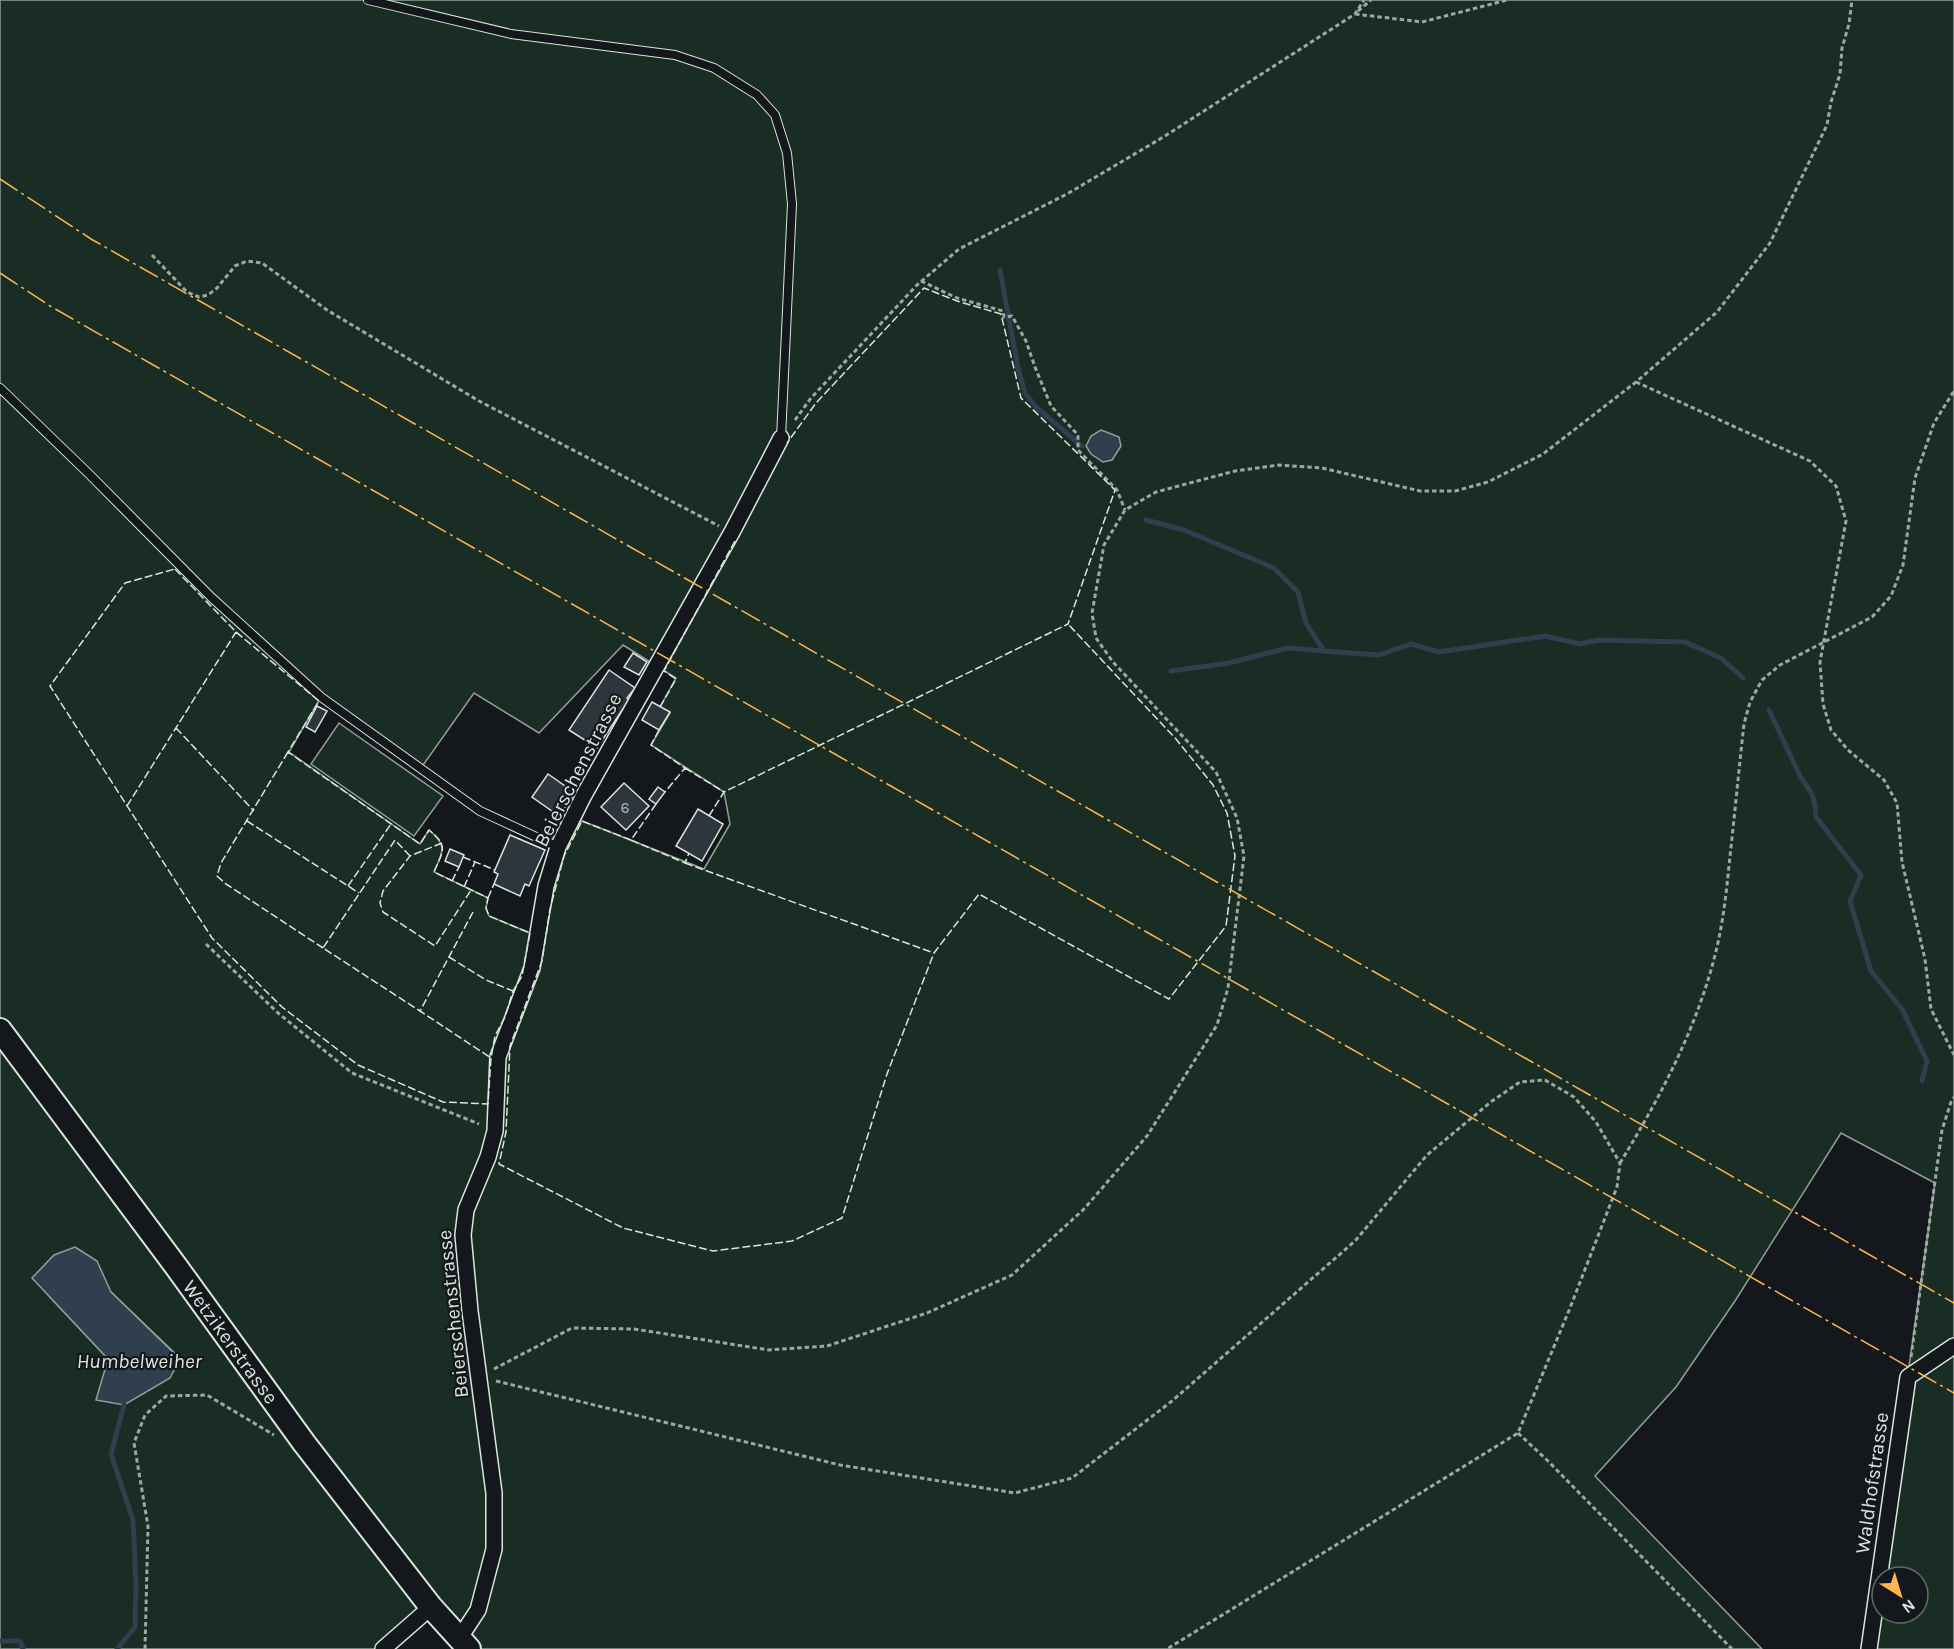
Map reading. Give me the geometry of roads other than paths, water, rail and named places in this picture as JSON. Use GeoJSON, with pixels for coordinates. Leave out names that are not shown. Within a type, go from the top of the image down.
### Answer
{"type":"FeatureCollection","features":[{"type":"Feature","properties":{"kind":"street","name":"Beierschenstrasse"},"geometry":{"type":"LineString","coordinates":[[464,1644],[478,1610],[494,1549],[494,1493],[470,1311],[463,1235],[466,1210],[488,1157],[495,1131],[498,1058],[532,968],[546,886],[558,847],[584,795],[732,532],[782,438]]}},
{"type":"Feature","properties":{"kind":"street","name":"Wetzikerstrasse"},"geometry":{"type":"LineString","coordinates":[[0,1030],[304,1443],[431,1607],[464,1644]]}},
{"type":"Feature","properties":{"kind":"street","name":"Waldhofstrasse"},"geometry":{"type":"LineString","coordinates":[[1869,1649],[1908,1377],[1954,1346]]}},
{"type":"Feature","properties":{"kind":"street"},"geometry":{"type":"LineString","coordinates":[[383,1649],[431,1607]]}},
{"type":"Feature","properties":{"kind":"lane"},"geometry":{"type":"LineString","coordinates":[[368,0],[511,34],[675,55],[714,68],[757,95],[775,116],[788,153],[792,204],[782,438]]}},
{"type":"Feature","properties":{"kind":"lane"},"geometry":{"type":"LineString","coordinates":[[0,388],[212,597],[321,697],[480,811],[558,847]]}},
{"type":"Feature","properties":{"kind":"water"},"geometry":{"type":"Polygon","coordinates":[[[1101,430],[1119,437],[1121,446],[1112,460],[1103,462],[1091,454],[1086,446],[1091,436],[1101,430]]]}},
{"type":"Feature","properties":{"kind":"water","name":"Humbelweiher"},"geometry":{"type":"Polygon","coordinates":[[[75,1247],[97,1261],[111,1292],[180,1359],[170,1378],[124,1405],[96,1400],[108,1359],[32,1278],[54,1255],[75,1247]]]}},
{"type":"Feature","properties":{"kind":"waterway"},"geometry":{"type":"LineString","coordinates":[[1000,270],[1018,368],[1025,393],[1036,407],[1082,446]]}},
{"type":"Feature","properties":{"kind":"waterway"},"geometry":{"type":"LineString","coordinates":[[1146,520],[1184,530],[1274,568],[1298,592],[1306,623],[1324,651],[1379,655],[1411,644],[1439,652],[1545,636],[1580,644],[1598,640],[1685,642],[1721,658],[1743,678]]}},
{"type":"Feature","properties":{"kind":"waterway"},"geometry":{"type":"LineString","coordinates":[[1171,671],[1229,663],[1288,648],[1324,651]]}},
{"type":"Feature","properties":{"kind":"waterway"},"geometry":{"type":"LineString","coordinates":[[1769,710],[1800,776],[1812,794],[1816,817],[1861,875],[1850,901],[1871,971],[1902,1009],[1927,1061],[1922,1081]]}},
{"type":"Feature","properties":{"kind":"waterway"},"geometry":{"type":"LineString","coordinates":[[117,1649],[135,1627],[136,1583],[133,1520],[111,1454],[124,1405]]}},
{"type":"Feature","properties":{"kind":"waterway"},"geometry":{"type":"LineString","coordinates":[[0,1641],[20,1641],[23,1649]]}}]}
